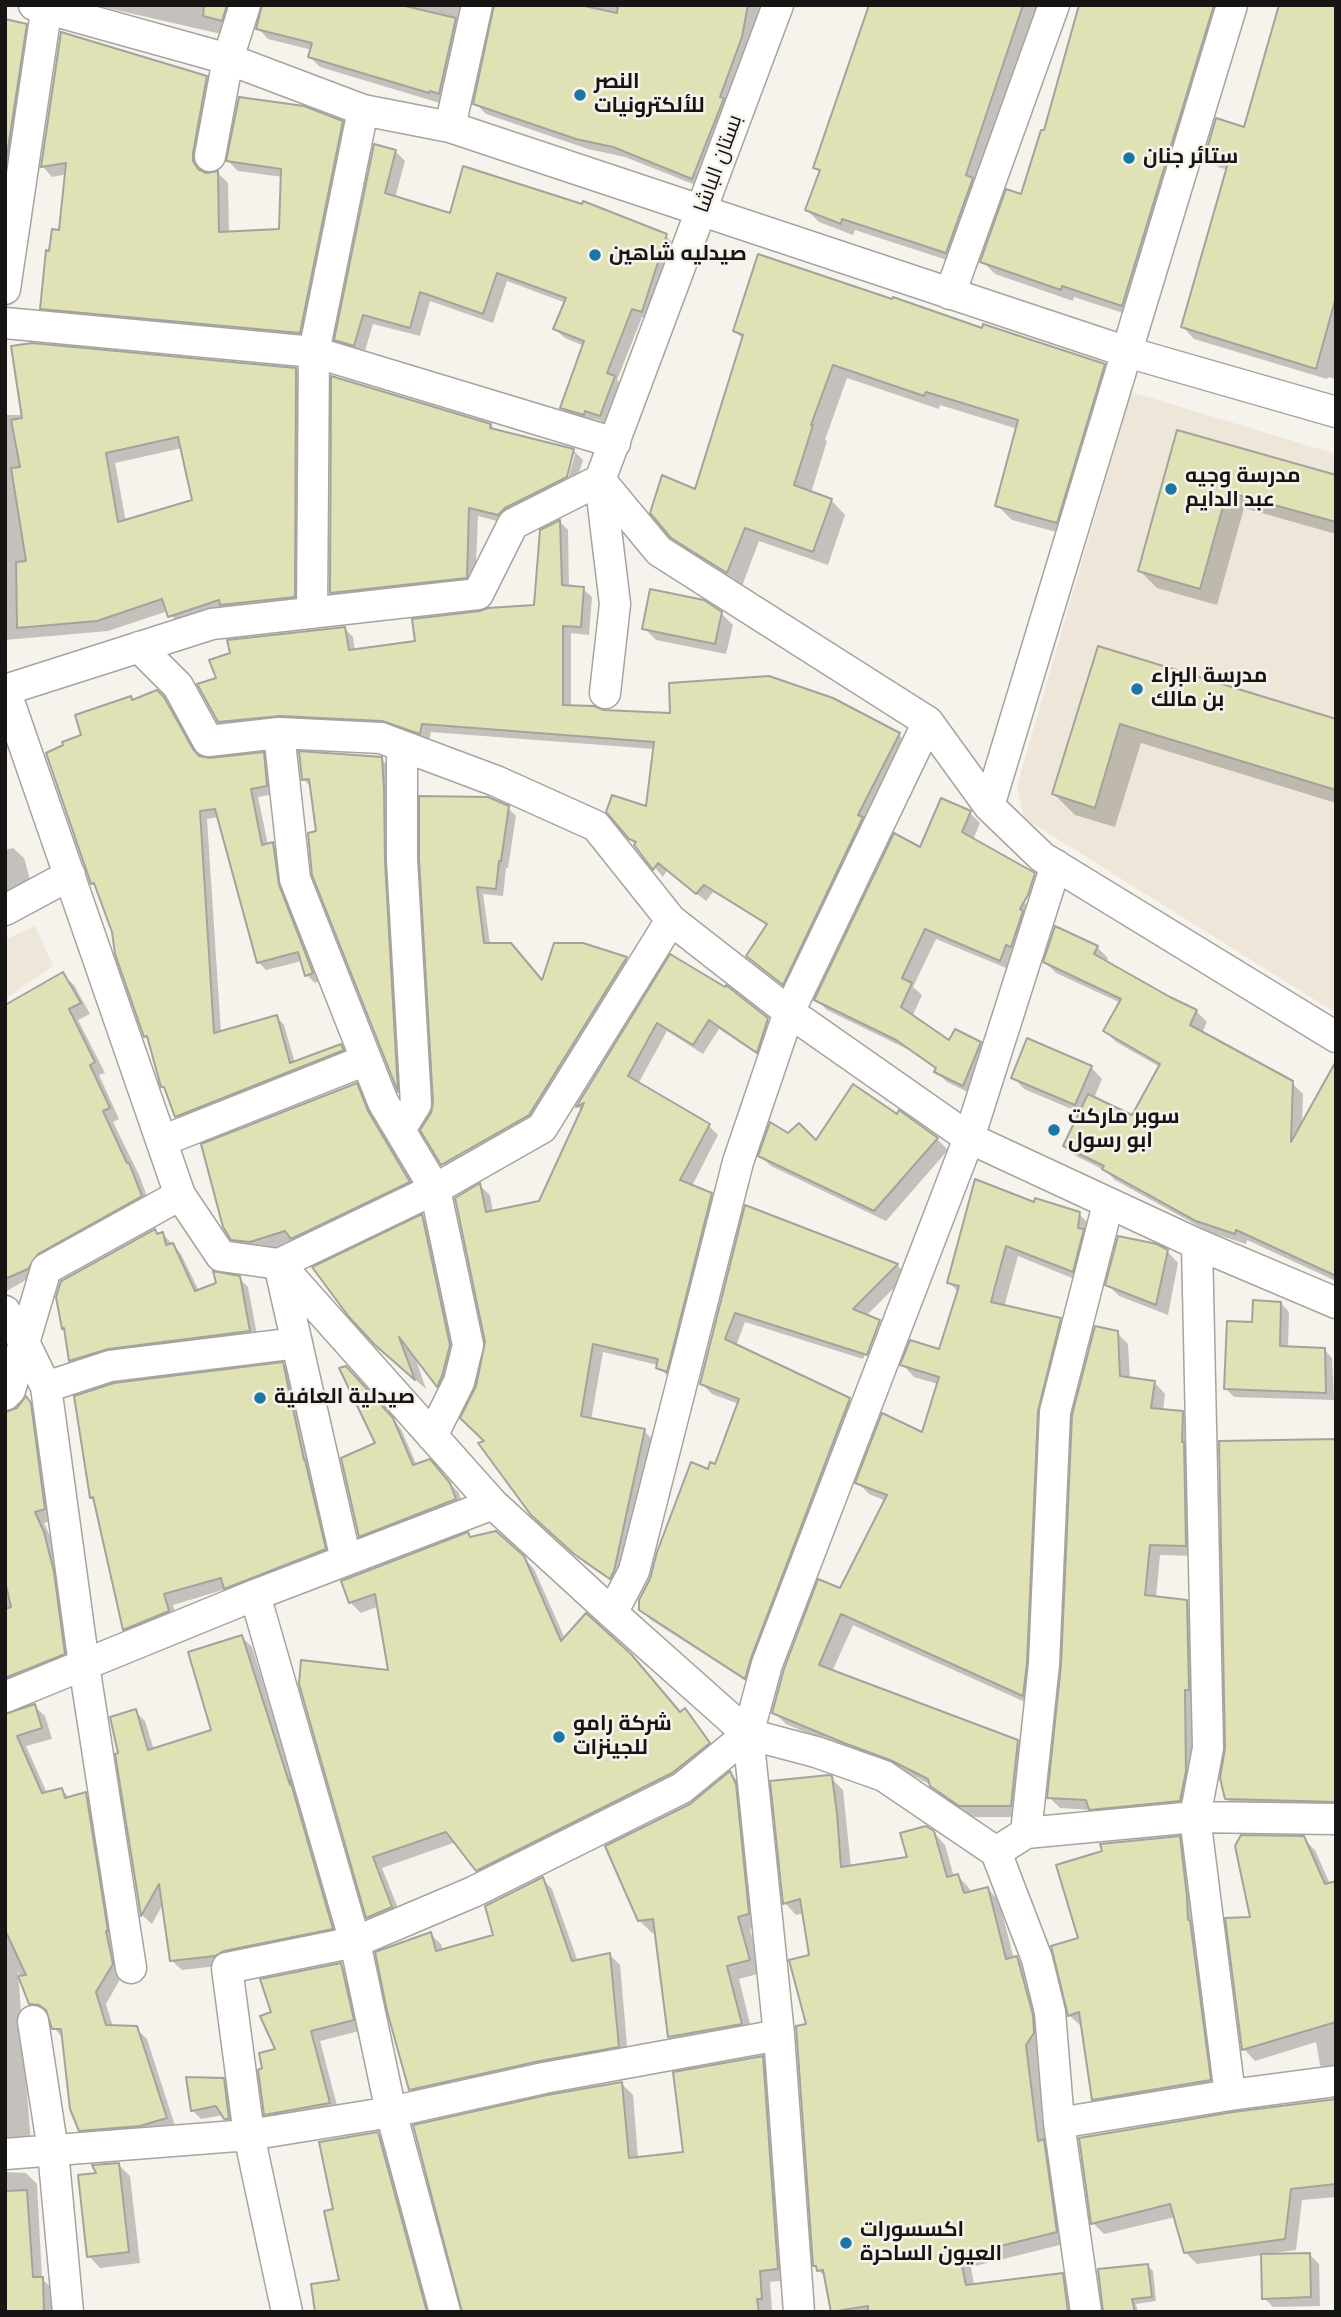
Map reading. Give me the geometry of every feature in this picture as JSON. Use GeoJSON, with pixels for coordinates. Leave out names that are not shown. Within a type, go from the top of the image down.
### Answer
{"type":"FeatureCollection","features":[{"type":"Feature","properties":{"kind":"street"},"geometry":{"type":"LineString","coordinates":[[210,156],[228,59],[245,5]]}},
{"type":"Feature","properties":{"kind":"street"},"geometry":{"type":"LineString","coordinates":[[450,127],[477,5]]}},
{"type":"Feature","properties":{"kind":"street","name":"بستان الباشا"},"geometry":{"type":"LineString","coordinates":[[600,481],[778,5]]}},
{"type":"Feature","properties":{"kind":"street"},"geometry":{"type":"LineString","coordinates":[[950,293],[1054,5]]}},
{"type":"Feature","properties":{"kind":"street"},"geometry":{"type":"LineString","coordinates":[[989,806],[1232,5]]}},
{"type":"Feature","properties":{"kind":"street"},"geometry":{"type":"LineString","coordinates":[[5,289],[42,6],[228,59],[363,110],[450,127],[1127,352],[1334,404]]}},
{"type":"Feature","properties":{"kind":"street"},"geometry":{"type":"LineString","coordinates":[[312,613],[314,352],[363,110]]}},
{"type":"Feature","properties":{"kind":"street"},"geometry":{"type":"LineString","coordinates":[[5,323],[314,352],[615,443]]}},
{"type":"Feature","properties":{"kind":"street"},"geometry":{"type":"LineString","coordinates":[[600,481],[513,524],[478,594],[212,624],[5,690],[13,736],[70,875],[180,1195],[221,1256],[279,1264],[435,1189],[542,1128],[671,920]]}},
{"type":"Feature","properties":{"kind":"street"},"geometry":{"type":"LineString","coordinates":[[600,481],[615,604],[605,693]]}},
{"type":"Feature","properties":{"kind":"street"},"geometry":{"type":"LineString","coordinates":[[600,481],[659,551],[928,722],[989,806],[1042,857],[1336,1037]]}},
{"type":"Feature","properties":{"kind":"street"},"geometry":{"type":"LineString","coordinates":[[139,647],[178,686],[208,741],[279,733],[381,738],[496,781],[596,826],[671,920],[789,1012],[969,1139],[1197,1244],[1336,1303]]}},
{"type":"Feature","properties":{"kind":"street"},"geometry":{"type":"LineString","coordinates":[[612,1614],[634,1570],[738,1162],[789,1012],[928,722]]}},
{"type":"Feature","properties":{"kind":"street"},"geometry":{"type":"LineString","coordinates":[[279,733],[295,879],[383,1102],[435,1189],[468,1345],[460,1382],[432,1436]]}},
{"type":"Feature","properties":{"kind":"street"},"geometry":{"type":"LineString","coordinates":[[400,1130],[416,1104],[402,860],[402,746]]}},
{"type":"Feature","properties":{"kind":"street"},"geometry":{"type":"LineString","coordinates":[[799,2312],[779,2035],[748,1734],[767,1664],[969,1139],[1056,865]]}},
{"type":"Feature","properties":{"kind":"street"},"geometry":{"type":"LineString","coordinates":[[5,910],[70,875]]}},
{"type":"Feature","properties":{"kind":"street"},"geometry":{"type":"LineString","coordinates":[[162,1142],[366,1060]]}},
{"type":"Feature","properties":{"kind":"street"},"geometry":{"type":"LineString","coordinates":[[5,1395],[10,1390],[46,1269],[180,1195]]}},
{"type":"Feature","properties":{"kind":"street"},"geometry":{"type":"LineString","coordinates":[[1026,1833],[1044,1664],[1055,1412],[1108,1204]]}},
{"type":"Feature","properties":{"kind":"street"},"geometry":{"type":"LineString","coordinates":[[1197,1244],[1208,1748],[1195,1817],[1230,2095]]}},
{"type":"Feature","properties":{"kind":"street"},"geometry":{"type":"LineString","coordinates":[[279,1264],[346,1560]]}},
{"type":"Feature","properties":{"kind":"street"},"geometry":{"type":"LineString","coordinates":[[279,1264],[493,1504],[748,1734],[816,1752],[884,1776],[996,1852],[1037,1959],[1050,2012],[1059,2123],[1086,2312]]}},
{"type":"Feature","properties":{"kind":"street"},"geometry":{"type":"LineString","coordinates":[[5,1311],[46,1387],[84,1665],[131,1968]]}},
{"type":"Feature","properties":{"kind":"street"},"geometry":{"type":"LineString","coordinates":[[46,1387],[110,1366],[297,1343]]}},
{"type":"Feature","properties":{"kind":"street"},"geometry":{"type":"LineString","coordinates":[[5,1697],[255,1595],[493,1504]]}},
{"type":"Feature","properties":{"kind":"street"},"geometry":{"type":"LineString","coordinates":[[255,1595],[355,1942],[391,2112],[445,2312]]}},
{"type":"Feature","properties":{"kind":"street"},"geometry":{"type":"LineString","coordinates":[[287,2312],[249,2135],[227,1968],[355,1942],[473,1892],[682,1788],[748,1734]]}},
{"type":"Feature","properties":{"kind":"street"},"geometry":{"type":"LineString","coordinates":[[996,1852],[1026,1833],[1195,1817],[1336,1819]]}},
{"type":"Feature","properties":{"kind":"street"},"geometry":{"type":"LineString","coordinates":[[33,2021],[53,2151],[68,2312]]}},
{"type":"Feature","properties":{"kind":"street"},"geometry":{"type":"LineString","coordinates":[[5,2154],[249,2135],[391,2112],[544,2078],[779,2035]]}},
{"type":"Feature","properties":{"kind":"street"},"geometry":{"type":"LineString","coordinates":[[1059,2123],[1336,2081]]}},
{"type":"Feature","properties":{"kind":"shaded area"},"geometry":{"type":"Polygon","coordinates":[[[1131,392],[1336,454],[1336,1013],[1024,818],[1017,786],[1131,392]]]}},
{"type":"Feature","properties":{"kind":"shaded area"},"geometry":{"type":"Polygon","coordinates":[[[35,926],[53,966],[5,999],[5,940],[35,926]]]}},
{"type":"Feature","properties":{"kind":"building"},"geometry":{"type":"Polygon","coordinates":[[[204,5],[227,5],[222,21],[203,16],[204,5]]]}},
{"type":"Feature","properties":{"kind":"building"},"geometry":{"type":"Polygon","coordinates":[[[262,5],[401,5],[456,18],[439,94],[308,57],[312,43],[256,29],[262,5]]]}},
{"type":"Feature","properties":{"kind":"building"},"geometry":{"type":"Polygon","coordinates":[[[494,5],[580,5],[617,13],[618,5],[748,5],[742,37],[720,97],[724,98],[692,179],[613,147],[576,139],[473,104],[494,5]]]}},
{"type":"Feature","properties":{"kind":"building"},"geometry":{"type":"Polygon","coordinates":[[[869,5],[1023,5],[966,175],[973,178],[946,253],[842,219],[841,224],[805,210],[820,170],[813,168],[869,5]]]}},
{"type":"Feature","properties":{"kind":"building"},"geometry":{"type":"Polygon","coordinates":[[[1079,5],[1214,5],[1122,306],[1062,286],[1061,290],[980,262],[1006,189],[1021,194],[1041,130],[1044,130],[1079,5]]]}},
{"type":"Feature","properties":{"kind":"building"},"geometry":{"type":"Polygon","coordinates":[[[1279,5],[1336,5],[1336,297],[1316,369],[1181,327],[1228,163],[1205,156],[1216,118],[1244,127],[1279,5]]]}},
{"type":"Feature","properties":{"kind":"building"},"geometry":{"type":"Polygon","coordinates":[[[5,19],[27,24],[5,168],[5,19]]]}},
{"type":"Feature","properties":{"kind":"building"},"geometry":{"type":"Polygon","coordinates":[[[61,32],[207,76],[193,161],[198,169],[206,173],[218,171],[219,232],[279,229],[281,169],[226,161],[239,97],[304,106],[343,121],[300,333],[40,309],[46,250],[49,251],[52,229],[59,230],[66,163],[41,167],[61,32]]]}},
{"type":"Feature","properties":{"kind":"building"},"geometry":{"type":"Polygon","coordinates":[[[374,144],[396,150],[385,193],[450,213],[463,166],[582,204],[583,201],[667,234],[642,312],[632,309],[607,373],[615,376],[600,416],[585,411],[584,415],[560,408],[584,341],[553,329],[566,298],[497,273],[483,314],[420,292],[410,328],[363,315],[354,346],[334,340],[374,144]]]}},
{"type":"Feature","properties":{"kind":"building"},"geometry":{"type":"Polygon","coordinates":[[[758,254],[982,328],[983,324],[1105,364],[1057,523],[995,506],[1018,420],[926,392],[924,396],[833,365],[811,425],[794,485],[832,499],[813,552],[745,528],[727,573],[671,538],[650,513],[662,475],[695,489],[743,335],[733,331],[758,254]]]}},
{"type":"Feature","properties":{"kind":"building"},"geometry":{"type":"Polygon","coordinates":[[[32,343],[296,368],[295,597],[220,605],[219,600],[168,617],[162,599],[97,621],[17,628],[16,562],[26,561],[11,468],[20,467],[11,420],[22,418],[11,346],[32,343]],[[178,437],[106,453],[118,522],[192,500],[178,437]]]}},
{"type":"Feature","properties":{"kind":"building"},"geometry":{"type":"Polygon","coordinates":[[[331,376],[491,424],[490,428],[574,449],[567,477],[505,508],[498,515],[469,508],[467,578],[330,593],[331,376]]]}},
{"type":"Feature","properties":{"kind":"building"},"geometry":{"type":"Polygon","coordinates":[[[1177,430],[1336,475],[1336,522],[1227,492],[1200,589],[1138,571],[1177,430]]]}},
{"type":"Feature","properties":{"kind":"building"},"geometry":{"type":"Polygon","coordinates":[[[560,520],[562,585],[584,587],[581,627],[563,626],[563,705],[670,713],[669,683],[769,676],[833,698],[900,733],[858,815],[863,817],[783,985],[746,956],[767,924],[704,885],[696,894],[658,863],[653,870],[634,845],[636,842],[629,839],[606,812],[612,795],[646,806],[654,742],[422,724],[420,734],[382,721],[280,716],[218,722],[197,684],[216,678],[209,660],[230,653],[227,640],[345,627],[349,650],[415,641],[412,619],[488,608],[534,605],[540,530],[560,520]]]}},
{"type":"Feature","properties":{"kind":"building"},"geometry":{"type":"Polygon","coordinates":[[[650,589],[704,600],[722,612],[715,644],[642,629],[650,589]]]}},
{"type":"Feature","properties":{"kind":"building"},"geometry":{"type":"Polygon","coordinates":[[[1098,646],[1336,719],[1336,790],[1120,724],[1095,808],[1052,794],[1098,646]]]}},
{"type":"Feature","properties":{"kind":"building"},"geometry":{"type":"Polygon","coordinates":[[[157,690],[164,697],[199,756],[210,758],[264,752],[267,786],[251,789],[262,845],[273,842],[279,885],[313,973],[305,976],[298,952],[257,963],[215,809],[200,811],[214,1033],[277,1015],[290,1063],[341,1044],[344,1050],[175,1117],[164,1087],[161,1087],[147,1036],[144,1037],[115,954],[112,932],[94,883],[91,884],[46,753],[63,745],[62,742],[81,735],[75,715],[131,696],[132,700],[157,690]]]}},
{"type":"Feature","properties":{"kind":"building"},"geometry":{"type":"Polygon","coordinates":[[[299,751],[382,757],[398,1092],[312,875],[308,833],[316,831],[309,779],[302,780],[299,751]]]}},
{"type":"Feature","properties":{"kind":"building"},"geometry":{"type":"Polygon","coordinates":[[[419,796],[488,797],[509,806],[496,889],[477,887],[484,943],[511,943],[542,980],[554,943],[583,943],[627,957],[529,1115],[441,1165],[420,1130],[431,1113],[433,1103],[419,859],[419,796]]]}},
{"type":"Feature","properties":{"kind":"building"},"geometry":{"type":"Polygon","coordinates":[[[941,798],[971,811],[962,832],[1035,873],[1020,909],[1023,911],[1011,947],[1006,945],[1000,961],[925,929],[902,978],[912,983],[901,1007],[949,1040],[955,1029],[981,1042],[963,1086],[934,1072],[936,1068],[896,1040],[814,1000],[894,833],[920,847],[941,798]]]}},
{"type":"Feature","properties":{"kind":"building"},"geometry":{"type":"Polygon","coordinates":[[[1055,926],[1098,946],[1094,954],[1197,1010],[1190,1025],[1293,1081],[1291,1142],[1336,1061],[1336,1276],[1236,1230],[1235,1234],[1196,1221],[1102,1169],[1104,1166],[1063,1146],[1088,1094],[1132,1115],[1160,1064],[1103,1031],[1121,999],[1043,962],[1055,926]]]}},
{"type":"Feature","properties":{"kind":"building"},"geometry":{"type":"Polygon","coordinates":[[[670,954],[725,987],[726,985],[768,1018],[757,1053],[709,1020],[693,1045],[657,1023],[628,1076],[710,1124],[680,1180],[712,1193],[667,1372],[656,1368],[658,1359],[593,1344],[581,1416],[645,1429],[610,1579],[574,1554],[531,1515],[478,1443],[484,1441],[460,1418],[476,1386],[485,1342],[455,1198],[480,1183],[486,1212],[539,1201],[584,1103],[576,1107],[670,954]]]}},
{"type":"Feature","properties":{"kind":"building"},"geometry":{"type":"Polygon","coordinates":[[[63,972],[81,1003],[69,1009],[95,1062],[90,1065],[110,1108],[103,1111],[142,1196],[38,1254],[28,1269],[5,1279],[5,1005],[63,972]]]}},
{"type":"Feature","properties":{"kind":"building"},"geometry":{"type":"Polygon","coordinates":[[[1027,1038],[1092,1066],[1075,1105],[1011,1078],[1027,1038]]]}},
{"type":"Feature","properties":{"kind":"building"},"geometry":{"type":"Polygon","coordinates":[[[357,1083],[368,1111],[410,1182],[291,1239],[285,1231],[250,1242],[231,1240],[223,1227],[201,1144],[357,1083]]]}},
{"type":"Feature","properties":{"kind":"building"},"geometry":{"type":"Polygon","coordinates":[[[853,1084],[897,1114],[899,1110],[938,1138],[874,1211],[758,1156],[770,1122],[788,1133],[799,1123],[816,1140],[853,1084]]]}},
{"type":"Feature","properties":{"kind":"building"},"geometry":{"type":"Polygon","coordinates":[[[975,1179],[1034,1202],[1035,1198],[1080,1212],[1078,1228],[1084,1229],[1073,1272],[1006,1246],[991,1302],[1061,1318],[1038,1411],[1027,1663],[1023,1696],[841,1614],[819,1665],[1018,1740],[1011,1806],[959,1806],[930,1786],[928,1779],[890,1760],[772,1713],[784,1669],[818,1579],[840,1588],[887,1495],[855,1483],[882,1413],[922,1432],[939,1377],[900,1365],[910,1340],[939,1349],[959,1286],[947,1283],[975,1179]]]}},
{"type":"Feature","properties":{"kind":"building"},"geometry":{"type":"Polygon","coordinates":[[[745,1205],[898,1264],[853,1309],[880,1320],[867,1355],[735,1313],[725,1339],[850,1398],[745,1679],[639,1610],[639,1600],[650,1579],[657,1552],[691,1462],[708,1469],[710,1462],[715,1464],[739,1399],[700,1384],[745,1205]]]}},
{"type":"Feature","properties":{"kind":"building"},"geometry":{"type":"Polygon","coordinates":[[[422,1214],[450,1345],[437,1387],[399,1337],[415,1380],[375,1345],[349,1317],[312,1267],[422,1214]]]}},
{"type":"Feature","properties":{"kind":"building"},"geometry":{"type":"Polygon","coordinates":[[[155,1229],[157,1234],[163,1232],[166,1245],[173,1243],[195,1291],[216,1283],[213,1271],[240,1276],[250,1331],[108,1349],[69,1361],[56,1297],[61,1281],[155,1229]]]}},
{"type":"Feature","properties":{"kind":"building"},"geometry":{"type":"Polygon","coordinates":[[[1118,1236],[1157,1244],[1168,1250],[1156,1305],[1105,1285],[1118,1236]]]}},
{"type":"Feature","properties":{"kind":"building"},"geometry":{"type":"Polygon","coordinates":[[[1253,1300],[1281,1302],[1280,1346],[1325,1348],[1326,1393],[1224,1389],[1227,1321],[1252,1322],[1253,1300]]]}},
{"type":"Feature","properties":{"kind":"building"},"geometry":{"type":"Polygon","coordinates":[[[1095,1326],[1118,1331],[1120,1376],[1155,1381],[1151,1408],[1183,1411],[1186,1546],[1150,1545],[1145,1595],[1187,1600],[1189,1690],[1185,1690],[1186,1771],[1180,1801],[1089,1810],[1086,1800],[1047,1798],[1061,1665],[1072,1415],[1095,1326]]]}},
{"type":"Feature","properties":{"kind":"building"},"geometry":{"type":"Polygon","coordinates":[[[283,1362],[326,1549],[224,1589],[221,1578],[164,1594],[169,1611],[123,1630],[93,1497],[90,1498],[74,1396],[114,1383],[283,1362]]]}},
{"type":"Feature","properties":{"kind":"building"},"geometry":{"type":"Polygon","coordinates":[[[346,1366],[393,1418],[413,1465],[430,1459],[450,1483],[456,1499],[359,1537],[341,1458],[375,1443],[339,1368],[346,1366]]]}},
{"type":"Feature","properties":{"kind":"building"},"geometry":{"type":"Polygon","coordinates":[[[26,1396],[31,1403],[45,1509],[35,1512],[44,1532],[54,1572],[65,1654],[5,1678],[5,1609],[11,1607],[5,1581],[5,1412],[17,1408],[26,1396]]]}},
{"type":"Feature","properties":{"kind":"building"},"geometry":{"type":"Polygon","coordinates":[[[1336,1439],[1336,1802],[1225,1799],[1220,1778],[1225,1748],[1219,1441],[1336,1439]]]}},
{"type":"Feature","properties":{"kind":"building"},"geometry":{"type":"Polygon","coordinates":[[[496,1531],[524,1556],[561,1641],[586,1613],[631,1654],[680,1712],[685,1708],[710,1743],[672,1773],[476,1871],[446,1832],[373,1857],[392,1907],[366,1918],[299,1684],[301,1660],[388,1670],[375,1594],[349,1603],[341,1581],[468,1532],[470,1537],[496,1531]]]}},
{"type":"Feature","properties":{"kind":"building"},"geometry":{"type":"Polygon","coordinates":[[[242,1635],[290,1785],[290,1780],[333,1929],[224,1951],[215,1956],[170,1961],[159,1884],[141,1916],[115,1754],[118,1753],[110,1717],[136,1709],[148,1750],[211,1730],[188,1652],[242,1635]]]}},
{"type":"Feature","properties":{"kind":"building"},"geometry":{"type":"Polygon","coordinates":[[[35,1704],[42,1728],[17,1736],[42,1793],[62,1788],[65,1798],[86,1792],[113,1964],[96,1992],[106,2025],[137,2026],[167,2118],[140,2126],[79,2131],[70,2109],[61,2029],[52,2029],[46,2010],[39,2005],[29,2004],[18,1976],[26,1975],[5,1930],[5,1714],[35,1704]]]}},
{"type":"Feature","properties":{"kind":"building"},"geometry":{"type":"Polygon","coordinates":[[[730,1771],[736,1784],[749,1914],[738,1917],[750,1960],[727,1966],[742,2024],[668,2037],[653,1919],[638,1921],[605,1846],[690,1804],[730,1771]]]}},
{"type":"Feature","properties":{"kind":"building"},"geometry":{"type":"Polygon","coordinates":[[[832,1776],[837,1813],[841,1867],[907,1857],[900,1833],[926,1826],[934,1831],[947,1877],[958,1874],[964,1893],[988,1887],[1006,1959],[1017,1956],[1033,2015],[1034,2033],[1026,2045],[1038,2141],[1044,2139],[1057,2232],[960,2256],[966,2285],[1063,2273],[1068,2312],[868,2312],[868,2306],[831,2312],[823,2270],[817,2271],[816,2266],[813,2266],[796,2026],[806,2024],[789,1960],[809,1955],[800,1899],[783,1904],[770,1781],[832,1776]]]}},
{"type":"Feature","properties":{"kind":"building"},"geometry":{"type":"Polygon","coordinates":[[[1241,1835],[1304,1836],[1325,1884],[1336,1881],[1336,2022],[1242,2050],[1225,1918],[1250,1917],[1235,1846],[1241,1835]]]}},
{"type":"Feature","properties":{"kind":"building"},"geometry":{"type":"Polygon","coordinates":[[[1180,1836],[1188,1920],[1211,2080],[1092,2100],[1079,2012],[1068,2016],[1051,1946],[1078,1938],[1056,1865],[1102,1851],[1100,1844],[1180,1836]]]}},
{"type":"Feature","properties":{"kind":"building"},"geometry":{"type":"Polygon","coordinates":[[[543,1877],[572,1961],[610,1953],[619,2047],[540,2061],[409,2090],[387,2011],[375,1952],[431,1932],[436,1951],[493,1935],[485,1906],[543,1877]]]}},
{"type":"Feature","properties":{"kind":"building"},"geometry":{"type":"Polygon","coordinates":[[[341,1963],[354,2020],[311,2031],[330,2103],[264,2115],[258,2070],[262,2068],[259,2053],[275,2049],[260,2016],[271,2012],[260,1979],[341,1963]]]}},
{"type":"Feature","properties":{"kind":"building"},"geometry":{"type":"Polygon","coordinates":[[[763,2056],[778,2269],[760,2271],[762,2299],[757,2299],[759,2312],[462,2312],[413,2125],[547,2095],[622,2082],[629,2158],[683,2152],[673,2072],[763,2056]]]}},
{"type":"Feature","properties":{"kind":"building"},"geometry":{"type":"Polygon","coordinates":[[[186,2077],[224,2078],[229,2119],[224,2119],[216,2106],[191,2111],[186,2077]]]}},
{"type":"Feature","properties":{"kind":"building"},"geometry":{"type":"Polygon","coordinates":[[[1336,2099],[1336,2184],[1291,2189],[1285,2239],[1184,2253],[1170,2204],[1091,2224],[1079,2138],[1233,2112],[1336,2099]]]}},
{"type":"Feature","properties":{"kind":"building"},"geometry":{"type":"Polygon","coordinates":[[[378,2132],[427,2312],[315,2312],[311,2284],[339,2280],[324,2211],[333,2209],[319,2142],[378,2132]]]}},
{"type":"Feature","properties":{"kind":"building"},"geometry":{"type":"Polygon","coordinates":[[[119,2163],[129,2252],[87,2257],[78,2175],[96,2173],[92,2165],[119,2163]]]}},
{"type":"Feature","properties":{"kind":"building"},"geometry":{"type":"Polygon","coordinates":[[[27,2190],[33,2277],[43,2277],[44,2311],[5,2312],[5,2191],[27,2190]]]}},
{"type":"Feature","properties":{"kind":"building"},"geometry":{"type":"Polygon","coordinates":[[[1310,2253],[1311,2297],[1262,2299],[1261,2254],[1310,2253]]]}},
{"type":"Feature","properties":{"kind":"building"},"geometry":{"type":"Polygon","coordinates":[[[1148,2264],[1152,2297],[1132,2299],[1135,2312],[1103,2312],[1098,2269],[1148,2264]]]}},
{"type":"Feature","properties":{"kind":"place","name":"النصر للألكترونيات"},"geometry":{"type":"Point","coordinates":[580,95]}},
{"type":"Feature","properties":{"kind":"place","name":"ستائر جنان"},"geometry":{"type":"Point","coordinates":[1129,158]}},
{"type":"Feature","properties":{"kind":"place","name":"صيدليه شاهين"},"geometry":{"type":"Point","coordinates":[595,255]}},
{"type":"Feature","properties":{"kind":"place","name":"مدرسة وجيه عبد الدايم"},"geometry":{"type":"Point","coordinates":[1171,489]}},
{"type":"Feature","properties":{"kind":"place","name":"مدرسة البراء بن مالك"},"geometry":{"type":"Point","coordinates":[1137,689]}},
{"type":"Feature","properties":{"kind":"place","name":"سوبر ماركت ابو رسول"},"geometry":{"type":"Point","coordinates":[1054,1130]}},
{"type":"Feature","properties":{"kind":"place","name":"صيدلية العافية"},"geometry":{"type":"Point","coordinates":[260,1398]}},
{"type":"Feature","properties":{"kind":"place","name":"شركة رامو للجينزات"},"geometry":{"type":"Point","coordinates":[559,1737]}},
{"type":"Feature","properties":{"kind":"place","name":"اكسسورات العيون الساحرة"},"geometry":{"type":"Point","coordinates":[846,2243]}}]}
